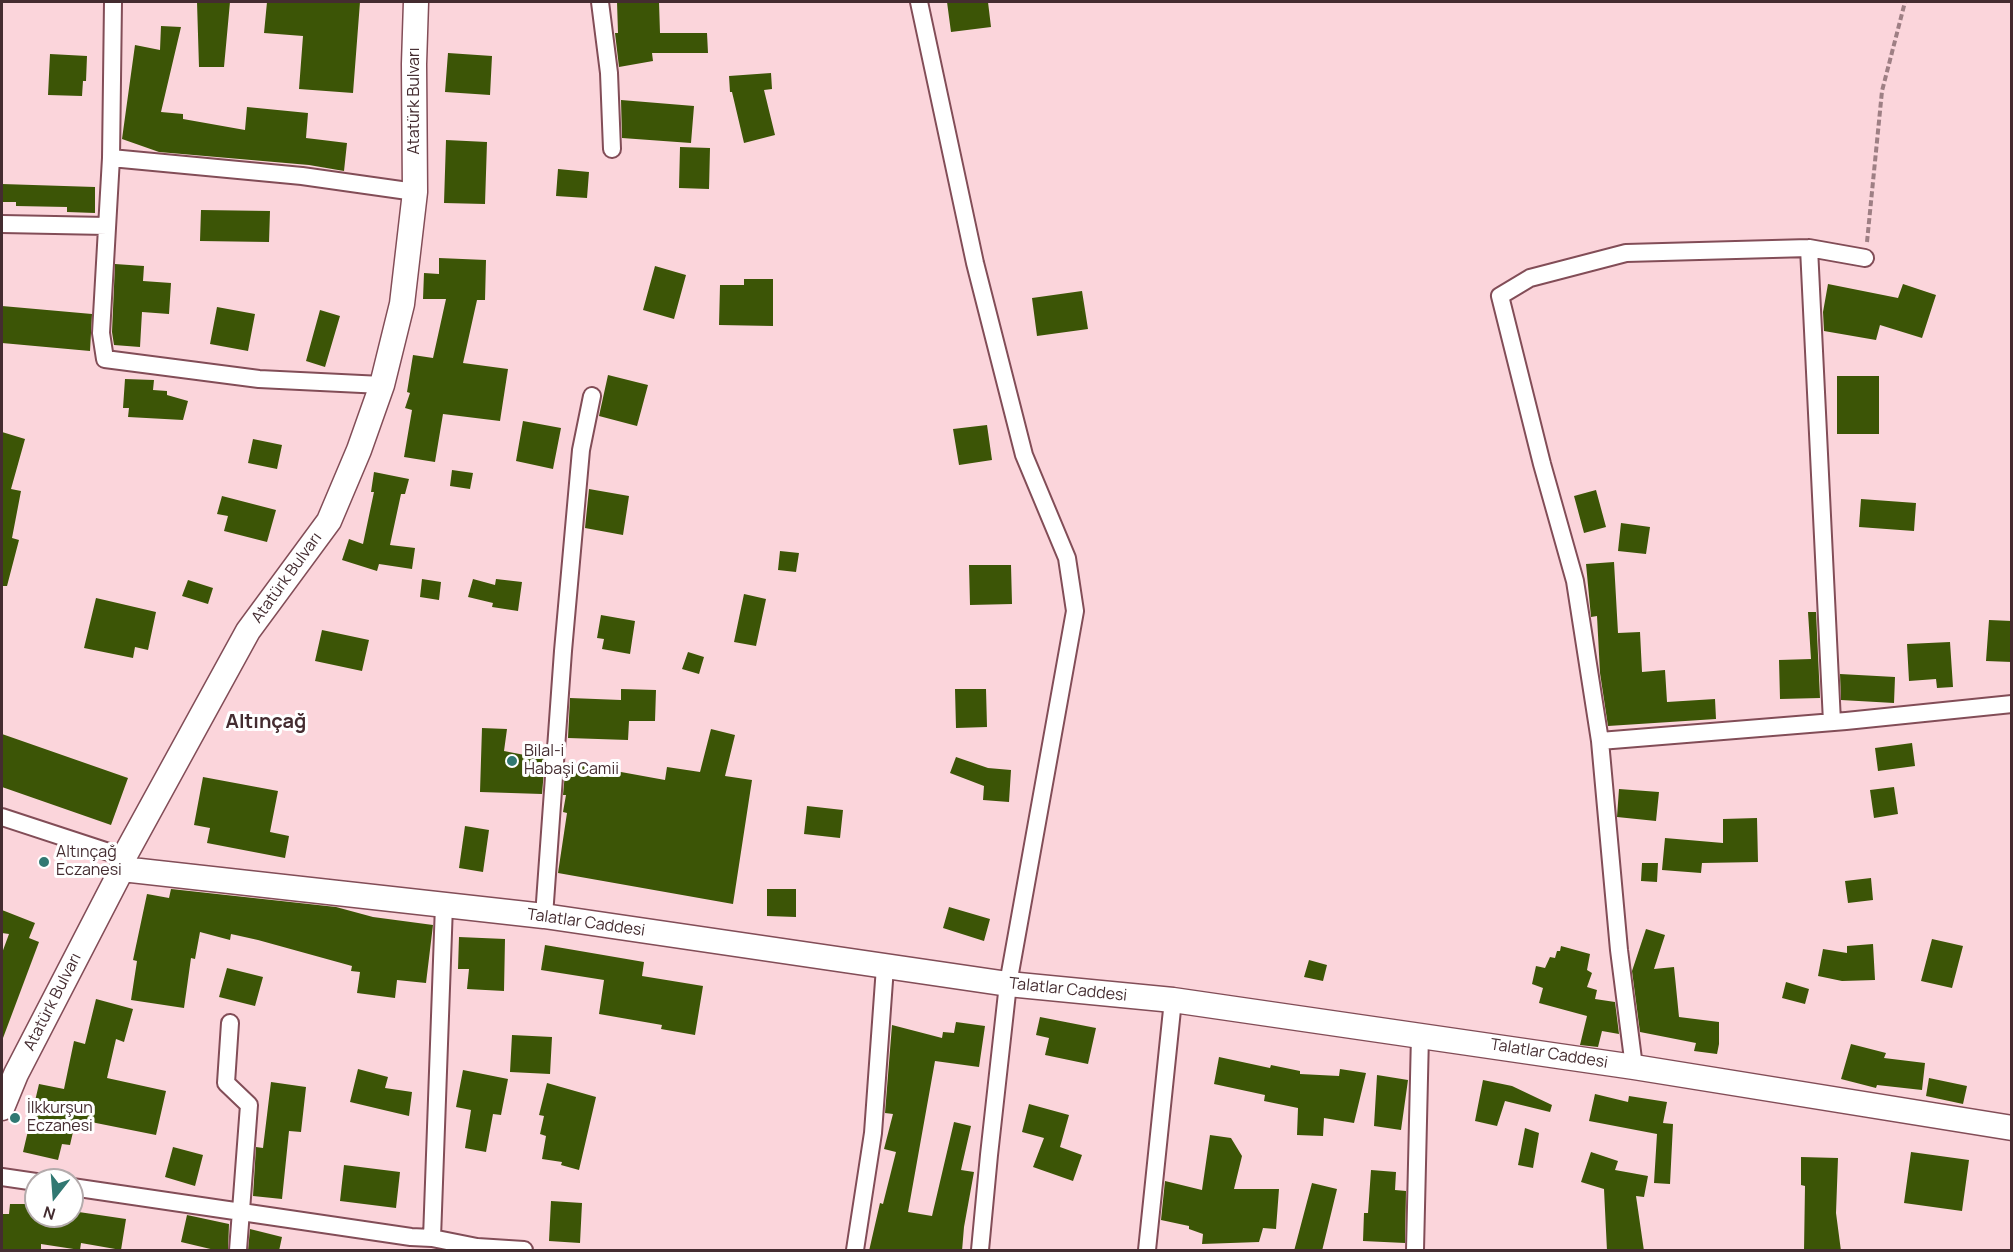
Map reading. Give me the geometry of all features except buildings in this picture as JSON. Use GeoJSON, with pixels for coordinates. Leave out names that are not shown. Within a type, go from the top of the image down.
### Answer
{"type":"FeatureCollection","features":[{"type":"Feature","properties":{"kind":"street"},"geometry":{"type":"LineString","coordinates":[[113,2],[111,158],[101,333],[105,359],[259,380],[382,385]]}},
{"type":"Feature","properties":{"kind":"street","name":"Atatürk Bulvarı"},"geometry":{"type":"LineString","coordinates":[[2,1108],[9,1071],[249,631],[329,521],[359,450],[382,385],[402,304],[415,192],[416,2]]}},
{"type":"Feature","properties":{"kind":"street"},"geometry":{"type":"LineString","coordinates":[[600,2],[609,73],[612,149]]}},
{"type":"Feature","properties":{"kind":"street"},"geometry":{"type":"LineString","coordinates":[[919,2],[975,262],[1024,455],[1066,558],[1075,611],[1008,984],[980,1251]]}},
{"type":"Feature","properties":{"kind":"street"},"geometry":{"type":"LineString","coordinates":[[111,158],[302,176],[415,192]]}},
{"type":"Feature","properties":{"kind":"street"},"geometry":{"type":"LineString","coordinates":[[2,224],[107,226]]}},
{"type":"Feature","properties":{"kind":"street"},"geometry":{"type":"LineString","coordinates":[[1809,248],[1832,722]]}},
{"type":"Feature","properties":{"kind":"street"},"geometry":{"type":"LineString","coordinates":[[1634,1067],[1619,950],[1600,741],[1575,581],[1542,464],[1500,296],[1530,278],[1626,253],[1809,248],[1865,258]]}},
{"type":"Feature","properties":{"kind":"street"},"geometry":{"type":"LineString","coordinates":[[544,916],[563,651],[581,450],[592,396]]}},
{"type":"Feature","properties":{"kind":"street"},"geometry":{"type":"LineString","coordinates":[[1600,741],[1832,722],[2012,704]]}},
{"type":"Feature","properties":{"kind":"street"},"geometry":{"type":"LineString","coordinates":[[2,817],[123,863]]}},
{"type":"Feature","properties":{"kind":"street","name":"Talatlar Caddesi"},"geometry":{"type":"LineString","coordinates":[[123,863],[544,916],[1008,984],[1173,1000],[1634,1067],[2012,1128]]}},
{"type":"Feature","properties":{"kind":"street"},"geometry":{"type":"LineString","coordinates":[[432,1238],[444,905]]}},
{"type":"Feature","properties":{"kind":"street"},"geometry":{"type":"LineString","coordinates":[[855,1251],[873,1133],[885,966]]}},
{"type":"Feature","properties":{"kind":"street"},"geometry":{"type":"LineString","coordinates":[[1147,1251],[1173,1000]]}},
{"type":"Feature","properties":{"kind":"street"},"geometry":{"type":"LineString","coordinates":[[230,1023],[226,1083],[249,1105],[238,1251]]}},
{"type":"Feature","properties":{"kind":"street"},"geometry":{"type":"LineString","coordinates":[[1415,1251],[1420,1035]]}},
{"type":"Feature","properties":{"kind":"street"},"geometry":{"type":"LineString","coordinates":[[2,1177],[24,1180]]}},
{"type":"Feature","properties":{"kind":"street"},"geometry":{"type":"LineString","coordinates":[[84,1189],[411,1237],[432,1238],[477,1249],[524,1251]]}},
{"type":"Feature","properties":{"kind":"path"},"geometry":{"type":"LineString","coordinates":[[1865,258],[1882,91],[1905,2]]}},
{"type":"Feature","properties":{"kind":"place","name":"Bilal-i Habaşi Camii"},"geometry":{"type":"Point","coordinates":[512,761]}},
{"type":"Feature","properties":{"kind":"place","name":"Altınçağ Eczanesi"},"geometry":{"type":"Point","coordinates":[44,862]}},
{"type":"Feature","properties":{"kind":"place","name":"İlkkurşun Eczanesi"},"geometry":{"type":"Point","coordinates":[15,1118]}},
{"type":"Feature","properties":{"kind":"district","name":"Altınçağ"},"geometry":{"type":"Point","coordinates":[266,722]}}]}
